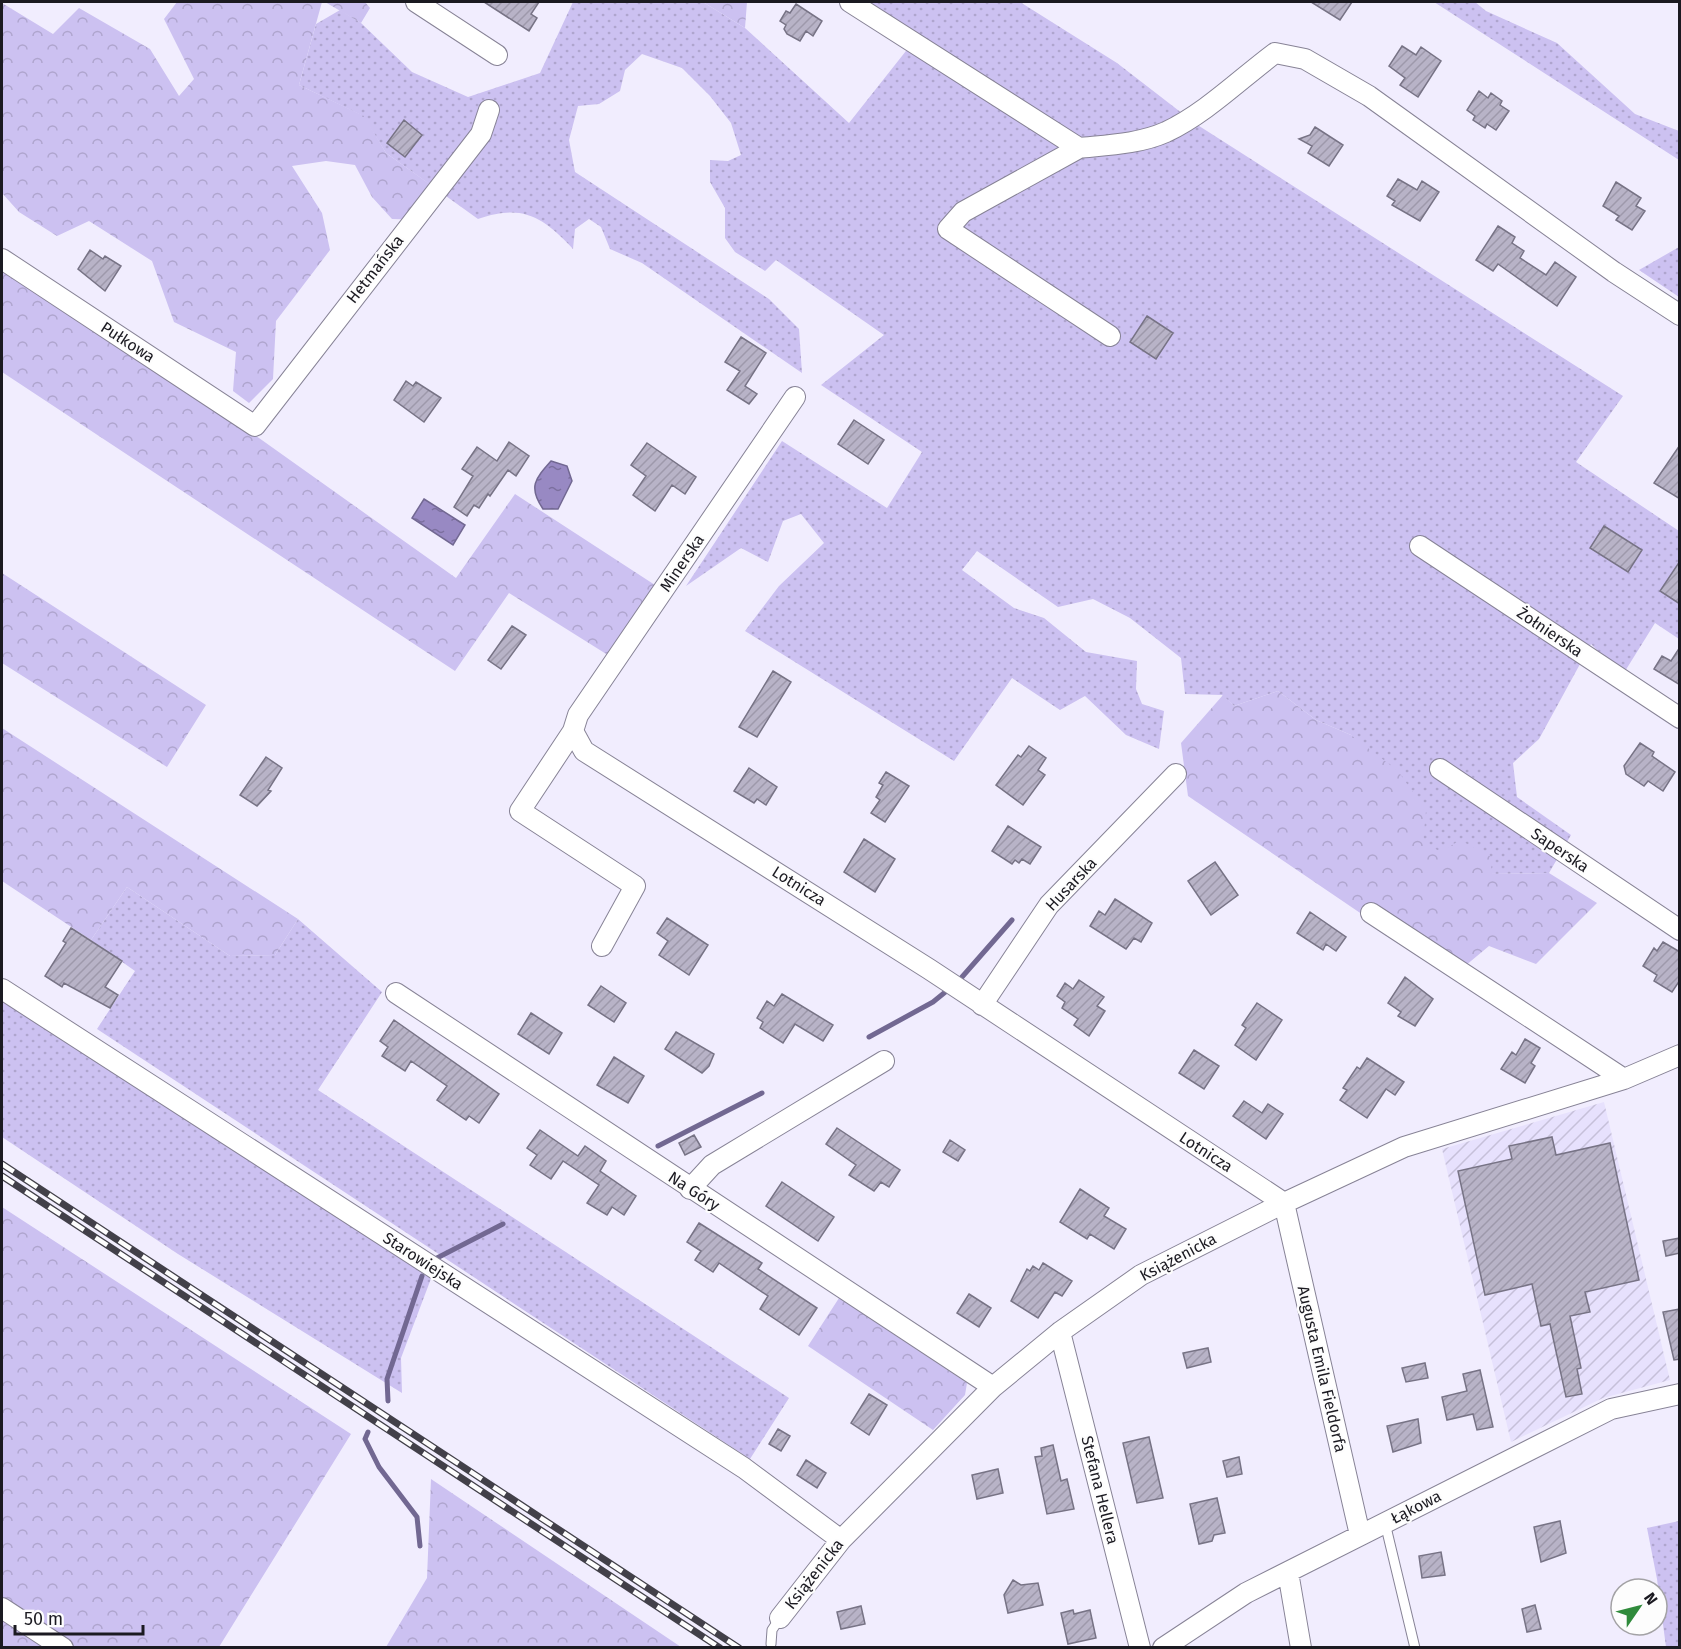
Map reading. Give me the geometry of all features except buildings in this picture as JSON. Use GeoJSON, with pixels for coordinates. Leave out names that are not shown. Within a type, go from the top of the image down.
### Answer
{"type":"FeatureCollection","features":[{"type":"Feature","properties":{"kind":"street"},"geometry":{"type":"LineString","coordinates":[[416,2],[497,56]]}},
{"type":"Feature","properties":{"kind":"street"},"geometry":{"type":"LineString","coordinates":[[850,2],[1079,148]]}},
{"type":"Feature","properties":{"kind":"street"},"geometry":{"type":"LineString","coordinates":[[1110,336],[948,229],[963,212],[1079,148],[1121,144],[1163,133],[1189,120],[1275,53],[1305,59],[1369,96],[1614,272],[1680,315]]}},
{"type":"Feature","properties":{"kind":"street","name":"Hetmańska"},"geometry":{"type":"LineString","coordinates":[[255,426],[481,134],[489,110]]}},
{"type":"Feature","properties":{"kind":"street","name":"Pułkowa"},"geometry":{"type":"LineString","coordinates":[[2,259],[255,426]]}},
{"type":"Feature","properties":{"kind":"street","name":"Minerska"},"geometry":{"type":"LineString","coordinates":[[573,730],[578,715],[795,397]]}},
{"type":"Feature","properties":{"kind":"street","name":"Żołnierska"},"geometry":{"type":"LineString","coordinates":[[1420,546],[1680,718]]}},
{"type":"Feature","properties":{"kind":"street"},"geometry":{"type":"LineString","coordinates":[[573,730],[520,811],[635,886],[602,946]]}},
{"type":"Feature","properties":{"kind":"street","name":"Lotnicza"},"geometry":{"type":"LineString","coordinates":[[573,730],[584,752],[929,969],[1284,1203]]}},
{"type":"Feature","properties":{"kind":"street","name":"Saperska"},"geometry":{"type":"LineString","coordinates":[[1440,770],[1680,930]]}},
{"type":"Feature","properties":{"kind":"street","name":"Husarska"},"geometry":{"type":"LineString","coordinates":[[982,1005],[1049,905],[1176,774]]}},
{"type":"Feature","properties":{"kind":"street"},"geometry":{"type":"LineString","coordinates":[[1371,913],[1624,1079]]}},
{"type":"Feature","properties":{"kind":"street","name":"Starowiejska"},"geometry":{"type":"LineString","coordinates":[[2,989],[744,1468],[841,1539]]}},
{"type":"Feature","properties":{"kind":"street","name":"Na Góry"},"geometry":{"type":"LineString","coordinates":[[396,993],[993,1387]]}},
{"type":"Feature","properties":{"kind":"street","name":"Książenicka"},"geometry":{"type":"LineString","coordinates":[[780,1618],[841,1539],[993,1387],[1060,1332],[1141,1275],[1284,1203],[1404,1147],[1624,1079],[1680,1055]]}},
{"type":"Feature","properties":{"kind":"street"},"geometry":{"type":"LineString","coordinates":[[690,1189],[712,1165],[884,1061]]}},
{"type":"Feature","properties":{"kind":"street","name":"Augusta Emila Fieldorfa"},"geometry":{"type":"LineString","coordinates":[[1284,1203],[1360,1535]]}},
{"type":"Feature","properties":{"kind":"street","name":"Stefana Hellera"},"geometry":{"type":"LineString","coordinates":[[1060,1332],[1140,1647]]}},
{"type":"Feature","properties":{"kind":"street","name":"Łąkowa"},"geometry":{"type":"LineString","coordinates":[[1163,1647],[1246,1593],[1611,1409],[1680,1394]]}},
{"type":"Feature","properties":{"kind":"street"},"geometry":{"type":"LineString","coordinates":[[1288,1572],[1301,1647]]}},
{"type":"Feature","properties":{"kind":"street"},"geometry":{"type":"LineString","coordinates":[[2,1608],[63,1647]]}},
{"type":"Feature","properties":{"kind":"lane"},"geometry":{"type":"LineString","coordinates":[[1385,1523],[1415,1647]]}},
{"type":"Feature","properties":{"kind":"lane"},"geometry":{"type":"LineString","coordinates":[[771,1644],[772,1630],[780,1618]]}},
{"type":"Feature","properties":{"kind":"shaded area"},"geometry":{"type":"Polygon","coordinates":[[[1604,1102],[1670,1380],[1603,1398],[1511,1442],[1442,1149],[1604,1102]]]}},
{"type":"Feature","properties":{"kind":"green space"},"geometry":{"type":"Polygon","coordinates":[[[177,2],[322,2],[299,85],[364,116],[386,153],[445,195],[427,220],[392,219],[372,197],[355,165],[326,161],[292,166],[322,213],[330,250],[276,321],[273,379],[249,403],[233,391],[236,352],[174,322],[152,261],[89,221],[57,236],[19,212],[2,193],[2,3],[53,34],[79,8],[150,49],[179,96],[194,79],[164,19],[177,2]]]}},
{"type":"Feature","properties":{"kind":"green space"},"geometry":{"type":"Polygon","coordinates":[[[325,2],[365,2],[370,8],[361,23],[325,2]]]}},
{"type":"Feature","properties":{"kind":"green space"},"geometry":{"type":"Polygon","coordinates":[[[573,2],[703,2],[745,28],[849,123],[917,37],[865,2],[1020,2],[1117,63],[1196,124],[1623,396],[1576,462],[1679,531],[1679,639],[1655,623],[1622,676],[1591,644],[1539,739],[1513,763],[1517,797],[1571,835],[1549,873],[1489,874],[1416,842],[1351,735],[1316,720],[1278,691],[1234,706],[1222,695],[1185,694],[1181,658],[1130,618],[1093,599],[1058,607],[977,551],[962,570],[1014,608],[1044,618],[1086,652],[1137,661],[1136,689],[1142,704],[1164,711],[1159,749],[1126,735],[1085,696],[1060,710],[1012,678],[954,761],[745,631],[779,586],[824,543],[801,514],[783,521],[768,562],[741,548],[686,586],[782,441],[887,508],[922,452],[821,385],[884,335],[776,260],[765,271],[735,252],[725,238],[725,208],[710,182],[710,160],[728,161],[741,155],[731,123],[710,96],[682,68],[642,54],[625,70],[620,91],[599,104],[578,106],[569,140],[575,172],[769,299],[799,329],[802,373],[642,263],[610,249],[601,227],[589,219],[575,229],[573,249],[551,228],[530,216],[507,213],[478,219],[386,153],[363,116],[299,85],[316,24],[340,10],[361,23],[412,72],[468,97],[540,73],[573,2]]]}},
{"type":"Feature","properties":{"kind":"green space"},"geometry":{"type":"Polygon","coordinates":[[[703,2],[747,2],[745,28],[703,2]]]}},
{"type":"Feature","properties":{"kind":"green space"},"geometry":{"type":"Polygon","coordinates":[[[1434,2],[1475,2],[1486,11],[1557,43],[1635,114],[1679,131],[1679,160],[1434,2]]]}},
{"type":"Feature","properties":{"kind":"green space"},"geometry":{"type":"Polygon","coordinates":[[[1679,247],[1679,297],[1639,270],[1679,247]]]}},
{"type":"Feature","properties":{"kind":"green space"},"geometry":{"type":"Polygon","coordinates":[[[2,270],[259,438],[456,578],[515,494],[655,585],[611,657],[509,593],[455,671],[2,372],[2,270]]]}},
{"type":"Feature","properties":{"kind":"green space"},"geometry":{"type":"Polygon","coordinates":[[[2,573],[206,705],[167,767],[2,663],[2,573]]]}},
{"type":"Feature","properties":{"kind":"green space"},"geometry":{"type":"Polygon","coordinates":[[[1278,691],[1316,720],[1351,735],[1398,771],[1426,811],[1423,842],[1441,852],[1460,840],[1493,858],[1490,874],[1549,873],[1597,903],[1536,964],[1489,946],[1453,976],[1188,796],[1181,743],[1223,695],[1234,706],[1278,691]]]}},
{"type":"Feature","properties":{"kind":"green space"},"geometry":{"type":"Polygon","coordinates":[[[2,728],[298,919],[275,955],[230,956],[127,887],[91,940],[2,881],[2,728]]]}},
{"type":"Feature","properties":{"kind":"green space"},"geometry":{"type":"Polygon","coordinates":[[[127,887],[230,956],[275,955],[298,919],[382,992],[318,1090],[789,1398],[750,1459],[97,1029],[135,971],[91,940],[127,887]]]}},
{"type":"Feature","properties":{"kind":"green space"},"geometry":{"type":"Polygon","coordinates":[[[2,995],[432,1276],[401,1358],[402,1393],[178,1254],[2,1137],[2,995]]]}},
{"type":"Feature","properties":{"kind":"green space"},"geometry":{"type":"Polygon","coordinates":[[[2,1207],[351,1434],[219,1647],[2,1647],[2,1207]]]}},
{"type":"Feature","properties":{"kind":"green space"},"geometry":{"type":"Polygon","coordinates":[[[839,1298],[967,1383],[965,1395],[933,1430],[808,1346],[839,1298]]]}},
{"type":"Feature","properties":{"kind":"green space"},"geometry":{"type":"Polygon","coordinates":[[[431,1479],[681,1647],[386,1647],[427,1578],[431,1479]]]}},
{"type":"Feature","properties":{"kind":"green space"},"geometry":{"type":"Polygon","coordinates":[[[1679,1521],[1679,1647],[1666,1647],[1665,1637],[1669,1637],[1669,1577],[1657,1577],[1647,1528],[1679,1521]]]}},
{"type":"Feature","properties":{"kind":"water"},"geometry":{"type":"Polygon","coordinates":[[[551,461],[567,466],[572,481],[558,509],[543,509],[536,495],[535,484],[551,461]]]}},
{"type":"Feature","properties":{"kind":"water"},"geometry":{"type":"Polygon","coordinates":[[[424,499],[465,525],[453,545],[412,518],[424,499]]]}},
{"type":"Feature","properties":{"kind":"waterway"},"geometry":{"type":"LineString","coordinates":[[962,977],[1012,920]]}},
{"type":"Feature","properties":{"kind":"waterway"},"geometry":{"type":"LineString","coordinates":[[869,1037],[933,1002],[949,989]]}},
{"type":"Feature","properties":{"kind":"waterway"},"geometry":{"type":"LineString","coordinates":[[658,1146],[762,1093]]}},
{"type":"Feature","properties":{"kind":"waterway"},"geometry":{"type":"LineString","coordinates":[[435,1259],[503,1224]]}},
{"type":"Feature","properties":{"kind":"waterway"},"geometry":{"type":"LineString","coordinates":[[388,1401],[387,1379],[422,1276]]}},
{"type":"Feature","properties":{"kind":"waterway"},"geometry":{"type":"LineString","coordinates":[[368,1432],[365,1439],[379,1467],[417,1517],[420,1546]]}},
{"type":"Feature","properties":{"kind":"railway"},"geometry":{"type":"LineString","coordinates":[[2,1164],[739,1648]]}},
{"type":"Feature","properties":{"kind":"railway"},"geometry":{"type":"LineString","coordinates":[[2,1176],[720,1648]]}}]}
